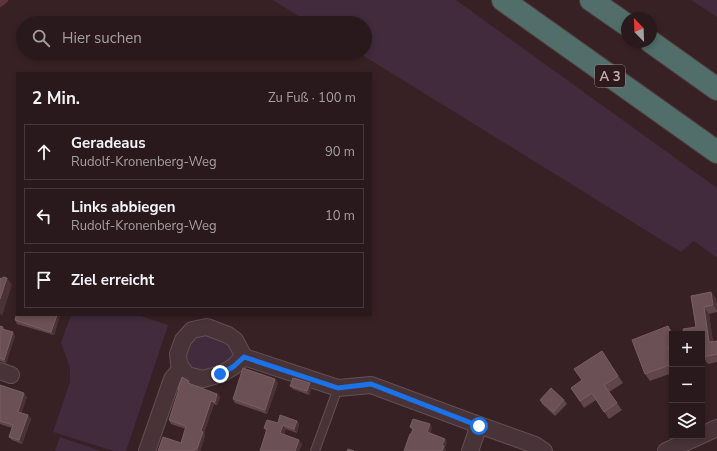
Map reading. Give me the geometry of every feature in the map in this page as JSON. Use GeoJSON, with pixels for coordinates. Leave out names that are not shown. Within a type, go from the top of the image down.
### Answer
{"type":"FeatureCollection","features":[{"type":"Feature","properties":{"kind":"highway","name":"A 3"},"geometry":{"type":"LineString","coordinates":[[503,0],[717,152]]}},
{"type":"Feature","properties":{"kind":"highway"},"geometry":{"type":"LineString","coordinates":[[591,0],[621,21]]}},
{"type":"Feature","properties":{"kind":"highway"},"geometry":{"type":"LineString","coordinates":[[657,47],[717,89]]}},
{"type":"Feature","properties":{"kind":"street"},"geometry":{"type":"LineString","coordinates":[[244,357],[233,367],[220,374],[203,379],[188,375],[179,364],[178,354],[184,340],[192,330],[207,327],[228,335],[235,340],[244,357],[338,388],[371,384],[479,426],[535,445],[544,451]]}},
{"type":"Feature","properties":{"kind":"street"},"geometry":{"type":"LineString","coordinates":[[147,451],[172,379],[181,368]]}},
{"type":"Feature","properties":{"kind":"street"},"geometry":{"type":"LineString","coordinates":[[470,451],[479,426]]}},
{"type":"Feature","properties":{"kind":"street"},"geometry":{"type":"LineString","coordinates":[[705,434],[717,428]]}},
{"type":"Feature","properties":{"kind":"street"},"geometry":{"type":"LineString","coordinates":[[666,451],[694,439]]}},
{"type":"Feature","properties":{"kind":"lane"},"geometry":{"type":"LineString","coordinates":[[316,451],[338,388]]}},
{"type":"Feature","properties":{"kind":"shaded area"},"geometry":{"type":"Polygon","coordinates":[[[273,0],[456,0],[717,188],[717,258],[694,241],[681,252],[370,60],[372,60],[372,16],[299,16],[273,0]]]}},
{"type":"Feature","properties":{"kind":"shaded area"},"geometry":{"type":"Polygon","coordinates":[[[691,0],[717,0],[717,17],[691,0]]]}},
{"type":"Feature","properties":{"kind":"shaded area"},"geometry":{"type":"Polygon","coordinates":[[[71,316],[141,316],[168,325],[126,451],[114,451],[53,432],[70,382],[70,368],[61,343],[71,316]]]}},
{"type":"Feature","properties":{"kind":"shaded area"},"geometry":{"type":"Polygon","coordinates":[[[205,334],[229,343],[235,354],[229,361],[221,366],[208,371],[197,372],[187,366],[184,362],[187,346],[192,339],[205,334]]]}},
{"type":"Feature","properties":{"kind":"shaded area"},"geometry":{"type":"Polygon","coordinates":[[[60,437],[101,451],[55,451],[60,437]]]}},
{"type":"Feature","properties":{"kind":"building"},"geometry":{"type":"Polygon","coordinates":[[[3,277],[7,278],[0,299],[0,278],[2,279],[3,277]]]}},
{"type":"Feature","properties":{"kind":"building"},"geometry":{"type":"Polygon","coordinates":[[[711,292],[713,305],[704,307],[709,342],[717,341],[717,354],[705,357],[705,331],[683,331],[683,329],[696,327],[691,296],[711,292]]]}},
{"type":"Feature","properties":{"kind":"building"},"geometry":{"type":"Polygon","coordinates":[[[16,316],[57,316],[51,332],[15,320],[16,316]]]}},
{"type":"Feature","properties":{"kind":"building"},"geometry":{"type":"Polygon","coordinates":[[[0,326],[3,327],[2,329],[13,332],[4,360],[0,358],[0,326]]]}},
{"type":"Feature","properties":{"kind":"building"},"geometry":{"type":"Polygon","coordinates":[[[668,326],[670,331],[668,347],[669,365],[645,374],[632,340],[668,326]]]}},
{"type":"Feature","properties":{"kind":"building"},"geometry":{"type":"Polygon","coordinates":[[[602,351],[618,376],[604,385],[617,403],[604,412],[592,393],[580,401],[571,388],[582,380],[574,369],[602,351]]]}},
{"type":"Feature","properties":{"kind":"building"},"geometry":{"type":"Polygon","coordinates":[[[243,368],[275,379],[265,410],[233,399],[243,368]]]}},
{"type":"Feature","properties":{"kind":"building"},"geometry":{"type":"Polygon","coordinates":[[[182,377],[189,381],[188,383],[217,394],[215,402],[211,401],[197,449],[195,448],[194,451],[158,451],[163,437],[181,443],[186,426],[169,420],[182,377]]]}},
{"type":"Feature","properties":{"kind":"building"},"geometry":{"type":"Polygon","coordinates":[[[293,378],[310,383],[307,391],[290,386],[293,378]]]}},
{"type":"Feature","properties":{"kind":"building"},"geometry":{"type":"Polygon","coordinates":[[[0,385],[24,393],[18,412],[28,415],[19,440],[9,437],[13,425],[0,421],[0,385]]]}},
{"type":"Feature","properties":{"kind":"building"},"geometry":{"type":"Polygon","coordinates":[[[551,388],[564,400],[553,412],[540,400],[551,388]]]}},
{"type":"Feature","properties":{"kind":"building"},"geometry":{"type":"Polygon","coordinates":[[[280,415],[297,421],[294,429],[283,425],[280,433],[299,440],[295,451],[260,451],[267,429],[264,428],[267,420],[278,423],[280,415]]]}},
{"type":"Feature","properties":{"kind":"building"},"geometry":{"type":"Polygon","coordinates":[[[413,419],[430,424],[427,432],[445,439],[442,445],[444,446],[442,451],[404,451],[413,429],[410,427],[413,419]]]}},
{"type":"Feature","properties":{"kind":"waterway"},"geometry":{"type":"LineString","coordinates":[[0,4],[5,0]]}},
{"type":"Feature","properties":{"kind":"route"},"geometry":{"type":"LineString","coordinates":[[220,374],[233,367],[244,357],[338,388],[371,384],[479,426]]}}]}
